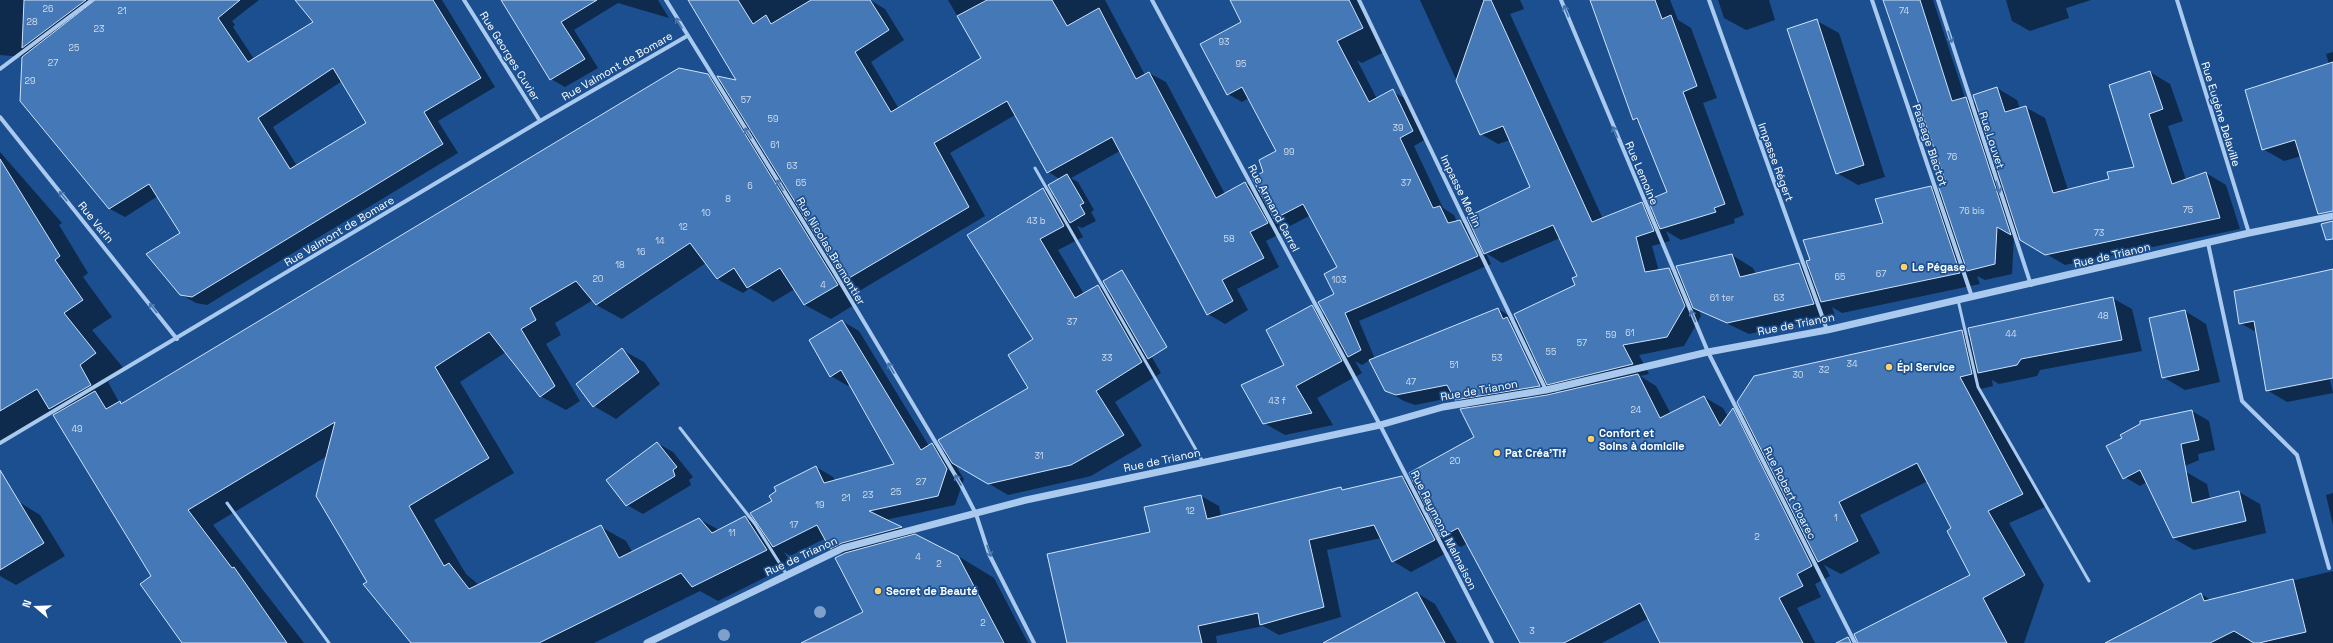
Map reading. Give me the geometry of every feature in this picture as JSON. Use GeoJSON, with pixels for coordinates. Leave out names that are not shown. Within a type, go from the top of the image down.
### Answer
{"type":"FeatureCollection","features":[{"type":"Feature","properties":{"kind":"street"},"geometry":{"type":"LineString","coordinates":[[0,69],[92,0]]}},
{"type":"Feature","properties":{"kind":"street","name":"Rue Georges Cuvier"},"geometry":{"type":"LineString","coordinates":[[464,0],[540,121]]}},
{"type":"Feature","properties":{"kind":"street","name":"Rue Nicolas Bremontier"},"geometry":{"type":"LineString","coordinates":[[666,0],[841,284],[961,485],[976,514],[989,554],[1034,643]]}},
{"type":"Feature","properties":{"kind":"street","name":"Rue Armand Carrel"},"geometry":{"type":"LineString","coordinates":[[1152,0],[1380,425]]}},
{"type":"Feature","properties":{"kind":"street","name":"Impasse Merlin"},"geometry":{"type":"LineString","coordinates":[[1359,0],[1546,390]]}},
{"type":"Feature","properties":{"kind":"street","name":"Rue Lemoine"},"geometry":{"type":"LineString","coordinates":[[1561,0],[1708,352]]}},
{"type":"Feature","properties":{"kind":"street","name":"Impasse Régert"},"geometry":{"type":"LineString","coordinates":[[1709,0],[1827,330]]}},
{"type":"Feature","properties":{"kind":"street","name":"Passage Blactot"},"geometry":{"type":"LineString","coordinates":[[1872,0],[1972,297]]}},
{"type":"Feature","properties":{"kind":"street","name":"Rue Louvet"},"geometry":{"type":"LineString","coordinates":[[1938,0],[2031,285]]}},
{"type":"Feature","properties":{"kind":"street","name":"Rue Eugène Delaville"},"geometry":{"type":"LineString","coordinates":[[2176,0],[2249,233]]}},
{"type":"Feature","properties":{"kind":"street","name":"Rue Valmont de Bomare"},"geometry":{"type":"LineString","coordinates":[[0,443],[177,339],[540,121],[687,36]]}},
{"type":"Feature","properties":{"kind":"street","name":"Rue Varin"},"geometry":{"type":"LineString","coordinates":[[0,117],[177,339]]}},
{"type":"Feature","properties":{"kind":"street","name":"Rue de Trianon"},"geometry":{"type":"LineString","coordinates":[[647,643],[843,548],[1026,500],[1380,425],[1443,407],[1546,390],[1708,352],[1827,330],[2031,285],[2249,233],[2333,216]]}},
{"type":"Feature","properties":{"kind":"street"},"geometry":{"type":"LineString","coordinates":[[2208,243],[2242,401],[2297,455],[2330,568]]}},
{"type":"Feature","properties":{"kind":"street","name":"Rue Robert Cloarec"},"geometry":{"type":"LineString","coordinates":[[1708,352],[1855,643]]}},
{"type":"Feature","properties":{"kind":"street","name":"Rue Raymond Malmaison"},"geometry":{"type":"LineString","coordinates":[[1380,425],[1492,643]]}},
{"type":"Feature","properties":{"kind":"lane"},"geometry":{"type":"LineString","coordinates":[[1035,168],[1204,462]]}},
{"type":"Feature","properties":{"kind":"lane"},"geometry":{"type":"LineString","coordinates":[[1958,300],[1978,387],[2089,581]]}},
{"type":"Feature","properties":{"kind":"lane"},"geometry":{"type":"LineString","coordinates":[[680,428],[755,524],[787,575]]}},
{"type":"Feature","properties":{"kind":"lane"},"geometry":{"type":"LineString","coordinates":[[228,503],[329,643]]}},
{"type":"Feature","properties":{"kind":"building"},"geometry":{"type":"Polygon","coordinates":[[[24,0],[86,0],[22,48],[24,0]]]}},
{"type":"Feature","properties":{"kind":"building"},"geometry":{"type":"Polygon","coordinates":[[[95,0],[240,0],[218,18],[248,62],[313,22],[295,0],[433,0],[481,78],[424,112],[443,144],[192,297],[180,295],[146,254],[180,233],[149,184],[109,209],[20,101],[22,57],[95,0]],[[333,68],[258,118],[290,169],[366,123],[333,68]]]}},
{"type":"Feature","properties":{"kind":"building"},"geometry":{"type":"Polygon","coordinates":[[[501,0],[597,0],[561,22],[585,59],[550,80],[501,0]]]}},
{"type":"Feature","properties":{"kind":"building"},"geometry":{"type":"Polygon","coordinates":[[[688,0],[738,0],[753,24],[766,15],[771,24],[811,0],[870,0],[889,30],[855,52],[891,112],[981,58],[957,16],[987,0],[1052,0],[1067,26],[1099,8],[1136,79],[1149,72],[1216,198],[1245,182],[1268,223],[1250,232],[1264,258],[1222,280],[1233,301],[1207,315],[1112,137],[1047,173],[1007,101],[934,143],[969,207],[844,281],[717,76],[736,80],[688,0]]]}},
{"type":"Feature","properties":{"kind":"building"},"geometry":{"type":"Polygon","coordinates":[[[1230,0],[1349,0],[1363,28],[1337,41],[1369,102],[1393,89],[1413,131],[1400,138],[1433,208],[1440,206],[1448,223],[1460,220],[1478,256],[1345,313],[1361,350],[1348,357],[1318,302],[1334,294],[1324,274],[1337,267],[1303,204],[1274,219],[1252,178],[1263,172],[1259,160],[1276,151],[1242,87],[1227,95],[1200,44],[1241,22],[1230,0]]]}},
{"type":"Feature","properties":{"kind":"building"},"geometry":{"type":"Polygon","coordinates":[[[1484,0],[1491,0],[1592,222],[1642,202],[1654,231],[1636,237],[1645,272],[1669,268],[1685,306],[1667,337],[1623,345],[1633,364],[1547,385],[1514,314],[1575,285],[1572,278],[1577,276],[1553,225],[1484,254],[1467,217],[1530,187],[1503,126],[1480,135],[1456,81],[1484,0]]]}},
{"type":"Feature","properties":{"kind":"building"},"geometry":{"type":"Polygon","coordinates":[[[1590,0],[1655,0],[1662,19],[1671,15],[1697,86],[1683,92],[1725,204],[1714,208],[1716,212],[1660,229],[1648,200],[1667,192],[1637,118],[1633,120],[1590,0]]]}},
{"type":"Feature","properties":{"kind":"building"},"geometry":{"type":"Polygon","coordinates":[[[1883,0],[1920,0],[1952,101],[1966,97],[2011,235],[1997,227],[1995,264],[1967,271],[1938,185],[1946,183],[1883,0]]]}},
{"type":"Feature","properties":{"kind":"building"},"geometry":{"type":"Polygon","coordinates":[[[1817,19],[1864,165],[1836,174],[1787,29],[1817,19]]]}},
{"type":"Feature","properties":{"kind":"building"},"geometry":{"type":"Polygon","coordinates":[[[2333,62],[2333,211],[2318,214],[2295,140],[2262,150],[2245,90],[2333,62]]]}},
{"type":"Feature","properties":{"kind":"building"},"geometry":{"type":"Polygon","coordinates":[[[679,68],[708,74],[838,285],[804,305],[780,268],[747,288],[734,268],[717,279],[690,243],[596,305],[576,281],[530,308],[536,320],[521,329],[555,386],[540,397],[489,332],[435,367],[489,458],[409,506],[444,566],[449,563],[469,589],[601,525],[619,558],[699,518],[712,533],[745,516],[767,550],[692,587],[681,573],[539,643],[411,643],[363,584],[367,582],[316,496],[335,422],[188,510],[232,568],[234,567],[287,643],[182,643],[140,584],[151,576],[53,415],[95,391],[106,409],[120,401],[121,404],[679,68]]]}},
{"type":"Feature","properties":{"kind":"building"},"geometry":{"type":"Polygon","coordinates":[[[2150,71],[2163,109],[2149,114],[2172,184],[2206,172],[2220,218],[2045,255],[2020,240],[1973,95],[1997,87],[2005,112],[2026,106],[2053,193],[2109,179],[2107,172],[2134,167],[2109,85],[2150,71]]]}},
{"type":"Feature","properties":{"kind":"building"},"geometry":{"type":"Polygon","coordinates":[[[0,159],[60,256],[55,260],[83,300],[64,313],[96,353],[80,365],[91,385],[49,409],[37,389],[0,411],[0,159]]]}},
{"type":"Feature","properties":{"kind":"building"},"geometry":{"type":"Polygon","coordinates":[[[1067,174],[1084,203],[1080,205],[1085,214],[1070,223],[1048,185],[1067,174]]]}},
{"type":"Feature","properties":{"kind":"building"},"geometry":{"type":"Polygon","coordinates":[[[1931,186],[1960,273],[1821,302],[1806,261],[1810,260],[1803,240],[1883,223],[1875,199],[1931,186]]]}},
{"type":"Feature","properties":{"kind":"building"},"geometry":{"type":"Polygon","coordinates":[[[1043,188],[1064,226],[1040,239],[1075,298],[1098,285],[1142,362],[1096,391],[1124,435],[1071,465],[988,484],[952,463],[938,440],[1028,388],[1008,355],[1033,339],[967,235],[1043,188]]]}},
{"type":"Feature","properties":{"kind":"building"},"geometry":{"type":"Polygon","coordinates":[[[2333,221],[2333,239],[2326,240],[2321,224],[2333,221]]]}},
{"type":"Feature","properties":{"kind":"building"},"geometry":{"type":"Polygon","coordinates":[[[1732,254],[1740,277],[1799,263],[1814,304],[1727,323],[1693,308],[1676,266],[1732,254]]]}},
{"type":"Feature","properties":{"kind":"building"},"geometry":{"type":"Polygon","coordinates":[[[2333,269],[2333,378],[2266,391],[2254,321],[2239,324],[2234,291],[2333,269]]]}},
{"type":"Feature","properties":{"kind":"building"},"geometry":{"type":"Polygon","coordinates":[[[1122,270],[1167,347],[1148,359],[1103,281],[1122,270]]]}},
{"type":"Feature","properties":{"kind":"building"},"geometry":{"type":"Polygon","coordinates":[[[2113,297],[2122,340],[2021,359],[2017,365],[1978,373],[1968,328],[2113,297]]]}},
{"type":"Feature","properties":{"kind":"building"},"geometry":{"type":"Polygon","coordinates":[[[1312,305],[1342,361],[1296,386],[1312,413],[1263,424],[1241,385],[1284,365],[1266,330],[1312,305]]]}},
{"type":"Feature","properties":{"kind":"building"},"geometry":{"type":"Polygon","coordinates":[[[1498,308],[1503,319],[1507,317],[1540,386],[1455,400],[1447,385],[1396,395],[1385,391],[1369,360],[1498,308]]]}},
{"type":"Feature","properties":{"kind":"building"},"geometry":{"type":"Polygon","coordinates":[[[2185,310],[2199,370],[2162,378],[2149,318],[2185,310]]]}},
{"type":"Feature","properties":{"kind":"building"},"geometry":{"type":"Polygon","coordinates":[[[842,320],[921,450],[932,443],[947,469],[938,496],[869,511],[902,527],[842,543],[830,549],[817,525],[773,547],[750,513],[772,501],[769,496],[776,491],[774,487],[816,466],[824,483],[894,464],[841,370],[830,377],[809,340],[842,320]]]}},
{"type":"Feature","properties":{"kind":"building"},"geometry":{"type":"Polygon","coordinates":[[[1962,330],[1972,374],[1960,377],[2023,494],[1988,511],[2025,575],[1983,598],[2007,643],[1858,643],[1854,634],[1970,575],[1947,531],[1951,528],[1917,463],[1839,502],[1858,541],[1818,562],[1737,402],[1754,376],[1962,330]]]}},
{"type":"Feature","properties":{"kind":"building"},"geometry":{"type":"Polygon","coordinates":[[[622,348],[639,372],[593,407],[576,384],[622,348]]]}},
{"type":"Feature","properties":{"kind":"building"},"geometry":{"type":"Polygon","coordinates":[[[1638,374],[1660,418],[1704,396],[1720,426],[1733,408],[1812,566],[1797,574],[1803,586],[1779,598],[1803,643],[1660,643],[1640,603],[1564,643],[1520,643],[1458,528],[1441,537],[1409,473],[1474,437],[1460,409],[1547,395],[1638,374]]]}},
{"type":"Feature","properties":{"kind":"building"},"geometry":{"type":"Polygon","coordinates":[[[2192,410],[2199,440],[2181,444],[2192,503],[2239,491],[2246,521],[2173,538],[2140,470],[2123,479],[2106,446],[2122,438],[2120,435],[2140,424],[2140,421],[2192,410]]]}},
{"type":"Feature","properties":{"kind":"building"},"geometry":{"type":"Polygon","coordinates":[[[657,442],[677,467],[673,470],[675,476],[626,506],[606,480],[657,442]]]}},
{"type":"Feature","properties":{"kind":"building"},"geometry":{"type":"Polygon","coordinates":[[[0,470],[44,543],[0,570],[0,470]]]}},
{"type":"Feature","properties":{"kind":"building"},"geometry":{"type":"Polygon","coordinates":[[[1402,476],[1435,540],[1392,562],[1374,525],[1309,540],[1324,607],[1260,625],[1258,613],[1198,626],[1202,643],[1067,643],[1047,554],[1150,532],[1144,507],[1201,495],[1207,519],[1341,487],[1342,490],[1402,476]]]}},
{"type":"Feature","properties":{"kind":"building"},"geometry":{"type":"Polygon","coordinates":[[[915,534],[958,556],[1004,643],[801,643],[863,612],[835,558],[845,553],[915,534]]]}},
{"type":"Feature","properties":{"kind":"building"},"geometry":{"type":"Polygon","coordinates":[[[2293,579],[2306,632],[2259,643],[2254,643],[2234,631],[2210,643],[2105,643],[2201,593],[2204,601],[2293,579]]]}},
{"type":"Feature","properties":{"kind":"building"},"geometry":{"type":"Polygon","coordinates":[[[1417,592],[1445,643],[1323,643],[1417,592]]]}},
{"type":"Feature","properties":{"kind":"building"},"geometry":{"type":"Polygon","coordinates":[[[1848,637],[1851,643],[1836,643],[1848,637]]]}},
{"type":"Feature","properties":{"kind":"place","name":"Le Pégase"},"geometry":{"type":"Point","coordinates":[1904,267]}},
{"type":"Feature","properties":{"kind":"place","name":"Épi Service"},"geometry":{"type":"Point","coordinates":[1889,367]}},
{"type":"Feature","properties":{"kind":"place","name":"Confort et Soins à domicile"},"geometry":{"type":"Point","coordinates":[1591,439]}},
{"type":"Feature","properties":{"kind":"place","name":"Pat Créa'Tif"},"geometry":{"type":"Point","coordinates":[1497,453]}},
{"type":"Feature","properties":{"kind":"place","name":"Secret de Beauté"},"geometry":{"type":"Point","coordinates":[878,591]}}]}
